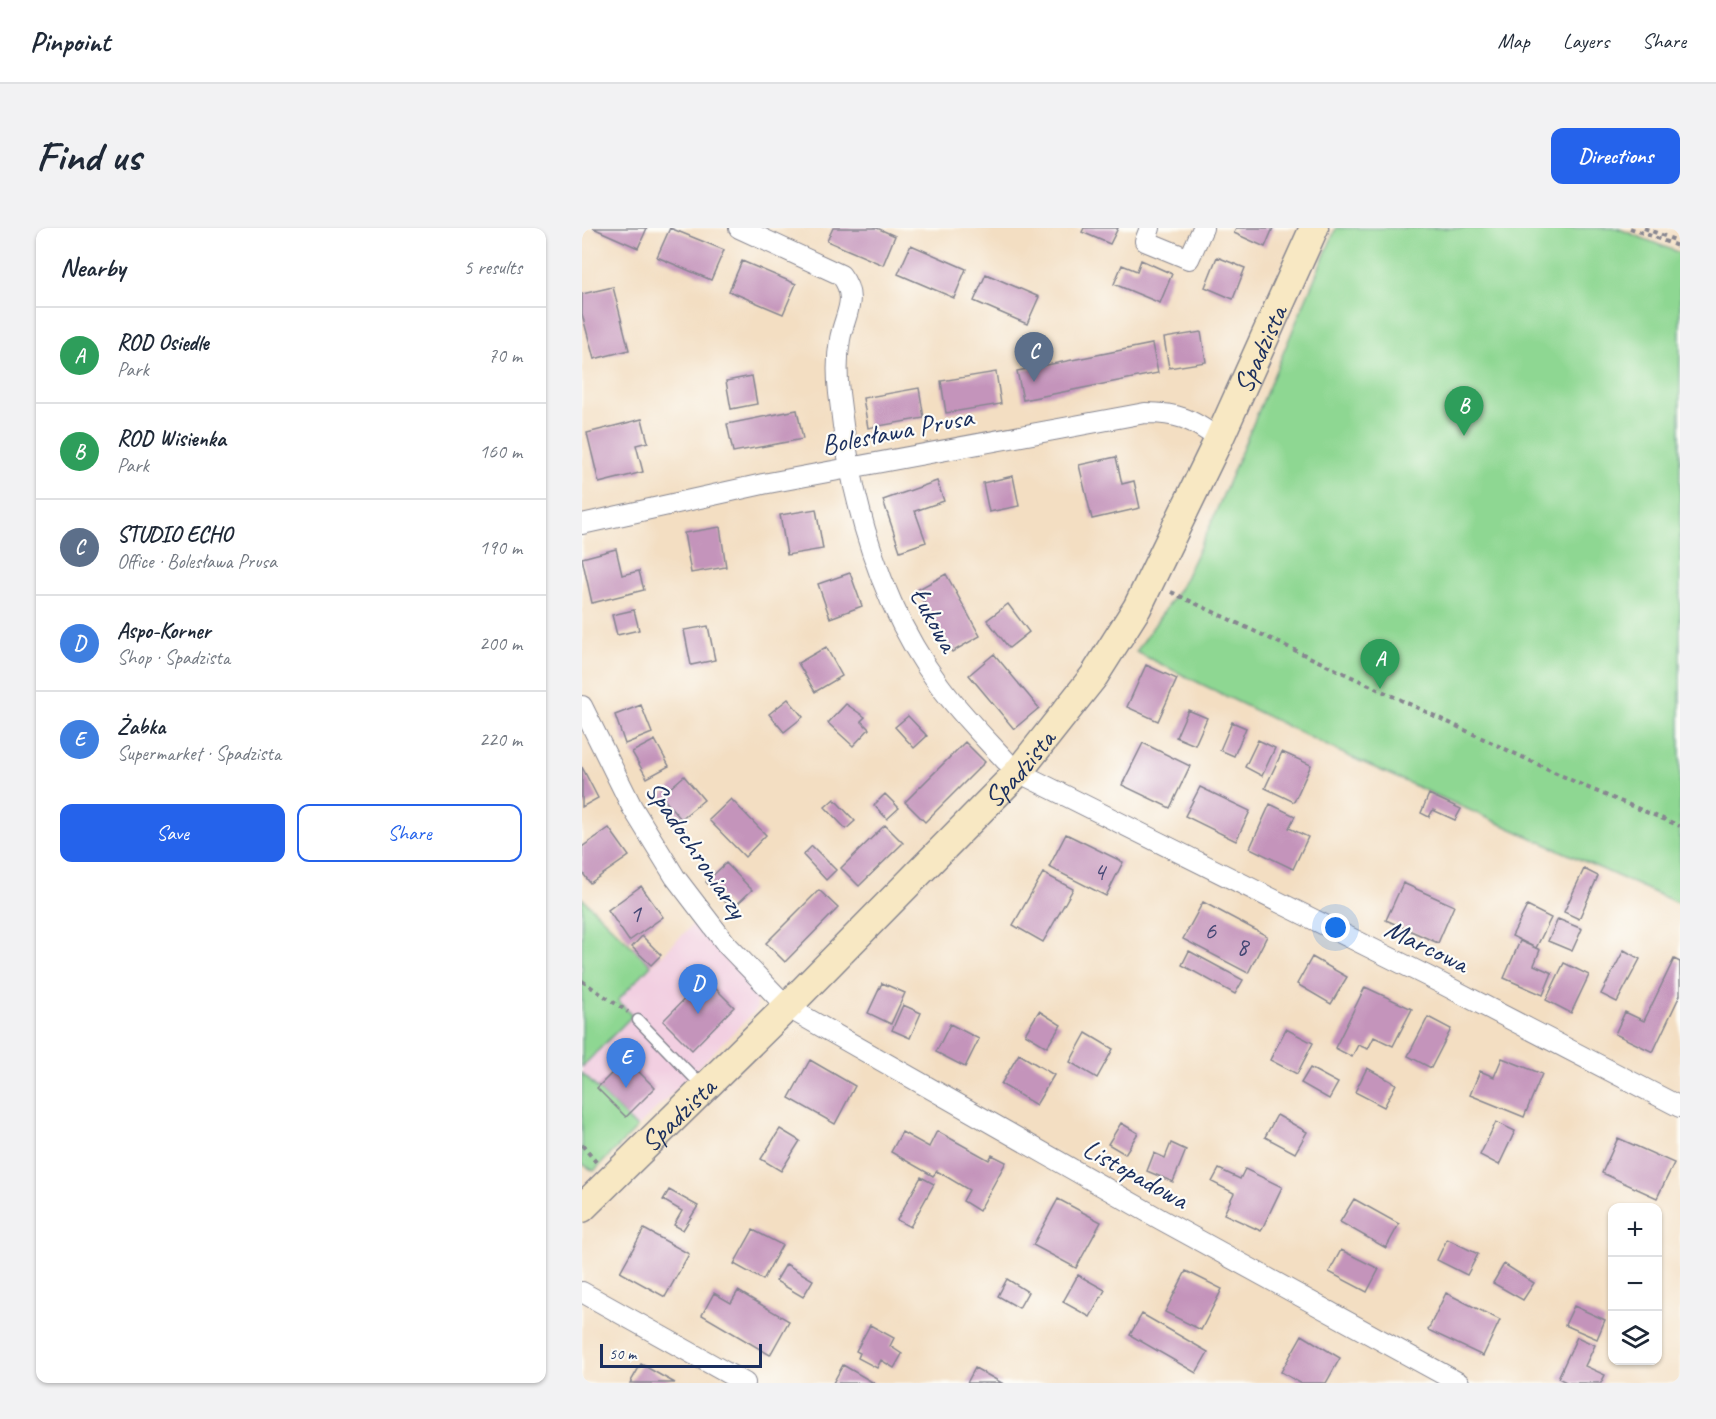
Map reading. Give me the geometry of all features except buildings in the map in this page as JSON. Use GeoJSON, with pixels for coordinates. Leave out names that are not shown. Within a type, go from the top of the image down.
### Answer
{"type":"FeatureCollection","features":[{"type":"Feature","properties":{"kind":"street","name":"Łukowa"},"geometry":{"type":"LineString","coordinates":[[739,228],[841,275],[849,286],[851,300],[837,366],[848,468],[874,561],[910,640],[940,686],[984,738],[1018,772]]}},
{"type":"Feature","properties":{"kind":"street"},"geometry":{"type":"LineString","coordinates":[[1150,228],[1145,241],[1189,259],[1203,228]]}},
{"type":"Feature","properties":{"kind":"street","name":"Spadzista"},"geometry":{"type":"LineString","coordinates":[[582,1208],[787,1007],[1018,772],[1094,676],[1137,608],[1219,439],[1314,228]]}},
{"type":"Feature","properties":{"kind":"street","name":"Bolesława Prusa"},"geometry":{"type":"LineString","coordinates":[[582,524],[848,468],[1145,413],[1171,413],[1197,423],[1219,439]]}},
{"type":"Feature","properties":{"kind":"street","name":"Spadochroniarzy"},"geometry":{"type":"LineString","coordinates":[[582,706],[627,797],[675,877],[728,945],[787,1007]]}},
{"type":"Feature","properties":{"kind":"street","name":"Marcowa"},"geometry":{"type":"LineString","coordinates":[[1018,772],[1426,976],[1680,1107]]}},
{"type":"Feature","properties":{"kind":"street","name":"Listopadowa"},"geometry":{"type":"LineString","coordinates":[[787,1007],[1160,1220],[1459,1383]]}},
{"type":"Feature","properties":{"kind":"street"},"geometry":{"type":"LineString","coordinates":[[582,1292],[745,1383]]}},
{"type":"Feature","properties":{"kind":"lane"},"geometry":{"type":"LineString","coordinates":[[638,1020],[705,1088]]}},
{"type":"Feature","properties":{"kind":"path"},"geometry":{"type":"LineString","coordinates":[[1630,228],[1680,248]]}},
{"type":"Feature","properties":{"kind":"path"},"geometry":{"type":"LineString","coordinates":[[1644,228],[1680,242]]}},
{"type":"Feature","properties":{"kind":"path"},"geometry":{"type":"LineString","coordinates":[[1673,228],[1680,231]]}},
{"type":"Feature","properties":{"kind":"path"},"geometry":{"type":"LineString","coordinates":[[1150,581],[1532,762],[1680,826]]}},
{"type":"Feature","properties":{"kind":"path"},"geometry":{"type":"LineString","coordinates":[[582,981],[614,999],[638,1020]]}},
{"type":"Feature","properties":{"kind":"path"},"geometry":{"type":"LineString","coordinates":[[582,1145],[597,1163]]}},
{"type":"Feature","properties":{"kind":"shaded area"},"geometry":{"type":"Polygon","coordinates":[[[696,921],[756,990],[757,1009],[637,1128],[582,1073],[582,1067],[632,1016],[618,1000],[696,921]]]}},
{"type":"Feature","properties":{"kind":"green space"},"geometry":{"type":"Polygon","coordinates":[[[1336,228],[1617,228],[1680,253],[1680,904],[1346,755],[1136,652],[1181,586],[1209,528],[1336,228]]]}},
{"type":"Feature","properties":{"kind":"green space"},"geometry":{"type":"Polygon","coordinates":[[[582,898],[651,965],[618,1000],[632,1016],[582,1067],[582,898]]]}},
{"type":"Feature","properties":{"kind":"green space"},"geometry":{"type":"Polygon","coordinates":[[[582,1073],[637,1128],[594,1171],[582,1164],[582,1073]]]}},
{"type":"Feature","properties":{"kind":"place","name":"STUDIO ECHO"},"geometry":{"type":"Point","coordinates":[1034,382]}},
{"type":"Feature","properties":{"kind":"place","name":"ROD Wisienka"},"geometry":{"type":"Point","coordinates":[1464,436]}},
{"type":"Feature","properties":{"kind":"place","name":"ROD Osiedle"},"geometry":{"type":"Point","coordinates":[1380,689]}},
{"type":"Feature","properties":{"kind":"place","name":"Aspo-Korner"},"geometry":{"type":"Point","coordinates":[698,1014]}},
{"type":"Feature","properties":{"kind":"place","name":"Żabka"},"geometry":{"type":"Point","coordinates":[626,1088]}}]}
